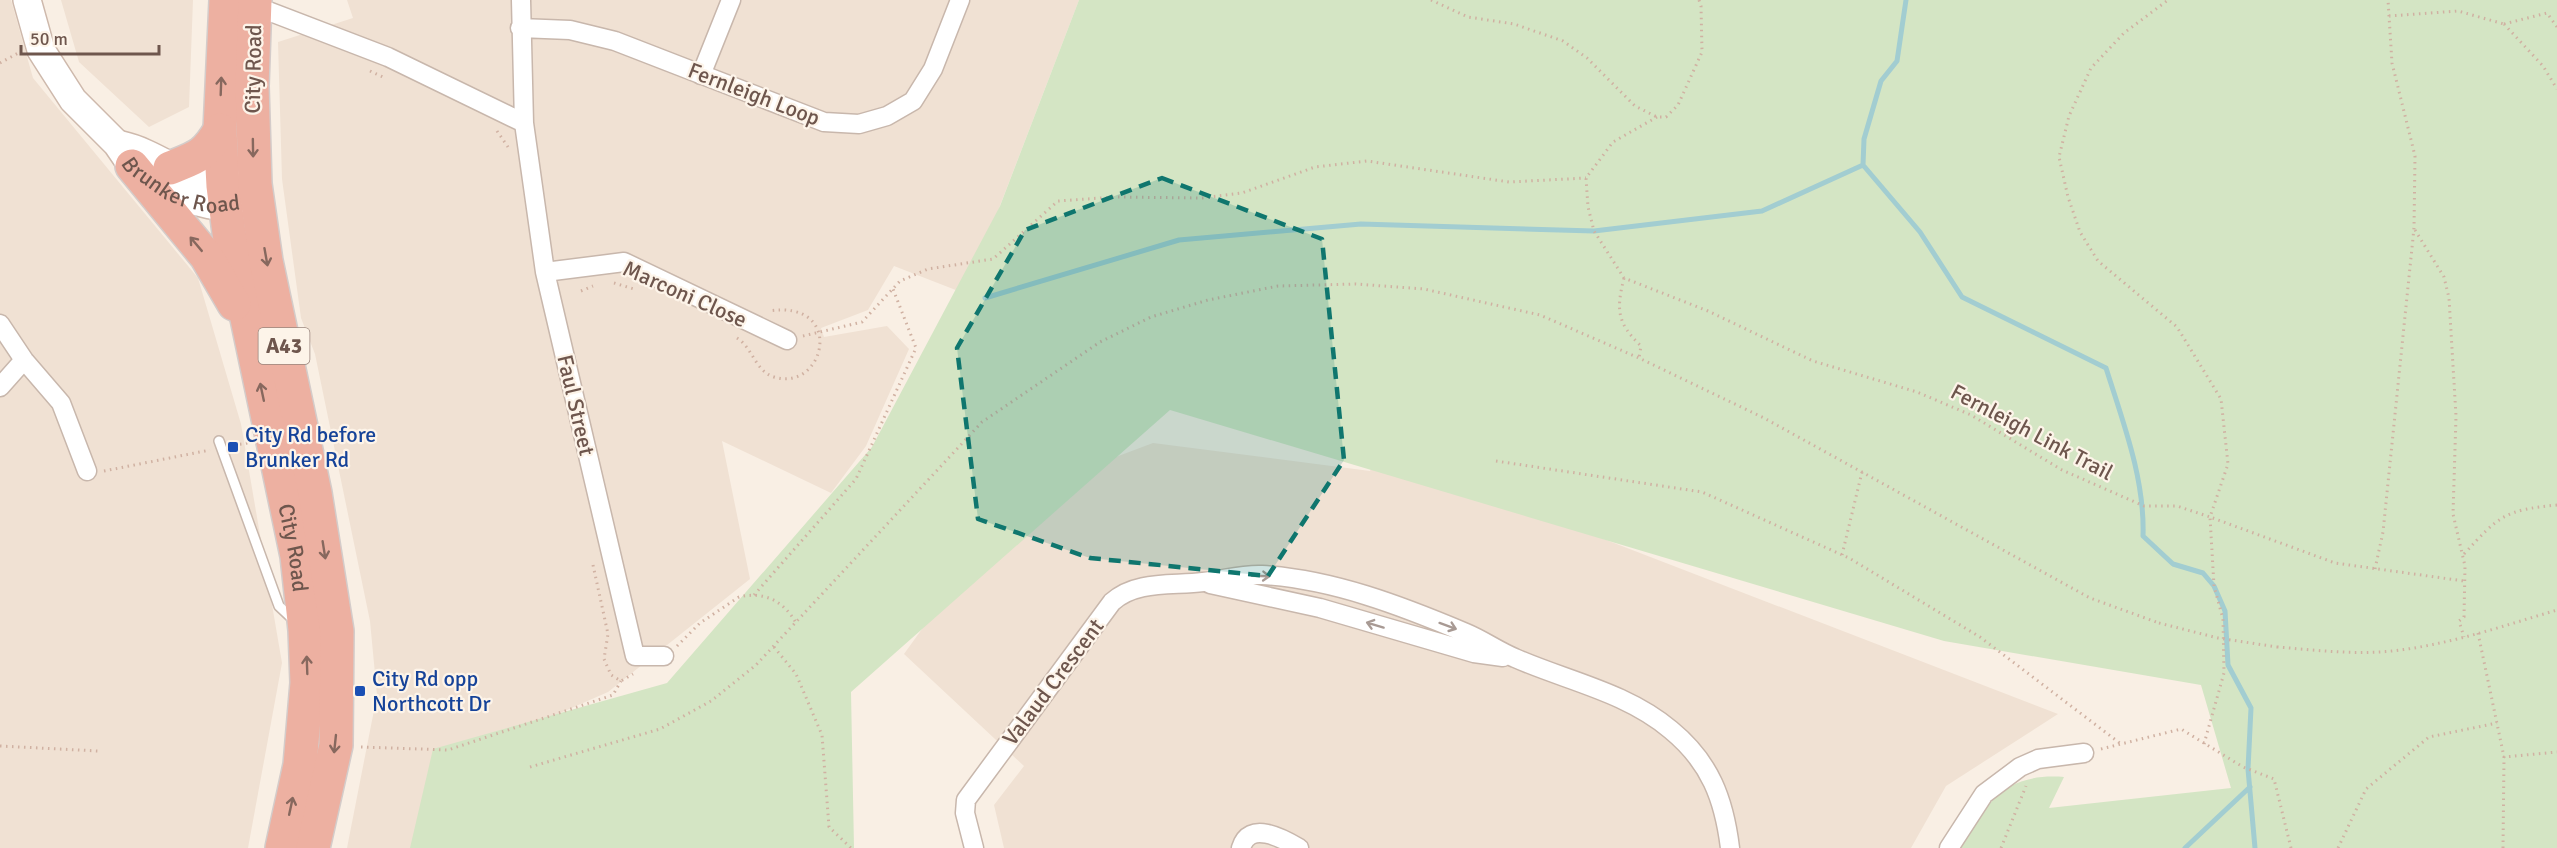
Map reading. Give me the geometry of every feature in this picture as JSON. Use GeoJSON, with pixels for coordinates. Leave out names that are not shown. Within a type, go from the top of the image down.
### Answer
{"type":"FeatureCollection","features":[{"type":"Feature","properties":{"kind":"highway","name":"City Road"},"geometry":{"type":"LineString","coordinates":[[245,2],[220,130],[240,193],[266,261],[315,492],[337,630],[336,745],[313,848]]}},
{"type":"Feature","properties":{"kind":"highway","name":"City Road"},"geometry":{"type":"LineString","coordinates":[[245,2],[252,86],[240,193],[253,350],[297,556],[308,683],[300,765],[282,848]]}},
{"type":"Feature","properties":{"kind":"highway"},"geometry":{"type":"LineString","coordinates":[[170,168],[200,156],[210,147],[220,130]]}},
{"type":"Feature","properties":{"kind":"highway"},"geometry":{"type":"LineString","coordinates":[[124,155],[206,256],[230,295],[253,350]]}},
{"type":"Feature","properties":{"kind":"main road","name":"Brunker Road"},"geometry":{"type":"LineString","coordinates":[[27,0],[41,50],[73,100],[124,155],[167,191],[182,198],[210,205],[240,193]]}},
{"type":"Feature","properties":{"kind":"main road","name":"Brunker Road"},"geometry":{"type":"LineString","coordinates":[[124,155],[139,149],[170,168],[240,193]]}},
{"type":"Feature","properties":{"kind":"street","name":"Faul Street"},"geometry":{"type":"LineString","coordinates":[[521,0],[524,123],[545,272],[635,656],[664,656]]}},
{"type":"Feature","properties":{"kind":"street"},"geometry":{"type":"LineString","coordinates":[[701,75],[731,0]]}},
{"type":"Feature","properties":{"kind":"street","name":"Fernleigh Loop"},"geometry":{"type":"LineString","coordinates":[[520,28],[570,30],[615,41],[824,122],[859,124],[887,116],[913,101],[933,69],[960,0]]}},
{"type":"Feature","properties":{"kind":"street"},"geometry":{"type":"LineString","coordinates":[[245,2],[388,57],[524,123]]}},
{"type":"Feature","properties":{"kind":"street","name":"Marconi Close"},"geometry":{"type":"LineString","coordinates":[[545,272],[624,262],[787,340]]}},
{"type":"Feature","properties":{"kind":"street"},"geometry":{"type":"LineString","coordinates":[[0,324],[24,360],[61,403],[87,471]]}},
{"type":"Feature","properties":{"kind":"street"},"geometry":{"type":"LineString","coordinates":[[0,387],[24,360]]}},
{"type":"Feature","properties":{"kind":"street","name":"Valaud Crescent"},"geometry":{"type":"LineString","coordinates":[[974,848],[965,813],[966,800],[1112,602],[1127,591],[1168,583],[1203,582],[1233,576],[1261,574],[1317,582],[1367,596],[1468,634],[1513,658],[1625,700],[1650,714],[1672,731],[1695,754],[1713,781],[1726,815],[1730,848]]}},
{"type":"Feature","properties":{"kind":"street","name":"Valaud Crescent"},"geometry":{"type":"LineString","coordinates":[[1203,582],[1320,608],[1474,653],[1513,658]]}},
{"type":"Feature","properties":{"kind":"street"},"geometry":{"type":"LineString","coordinates":[[1949,848],[1984,795],[2020,767],[2038,759],[2084,753]]}},
{"type":"Feature","properties":{"kind":"street"},"geometry":{"type":"LineString","coordinates":[[1241,848],[1246,837],[1254,833],[1276,837],[1299,848]]}},
{"type":"Feature","properties":{"kind":"lane"},"geometry":{"type":"LineString","coordinates":[[220,444],[279,606],[305,630]]}},
{"type":"Feature","properties":{"kind":"path"},"geometry":{"type":"LineString","coordinates":[[1431,0],[1468,17],[1514,24],[1563,41],[1587,58],[1635,106],[1657,117],[1666,117],[1678,105],[1702,52],[1699,0]]}},
{"type":"Feature","properties":{"kind":"path"},"geometry":{"type":"LineString","coordinates":[[2168,0],[2124,33],[2091,68],[2069,116],[2060,157],[2068,197],[2080,232],[2098,261],[2177,327],[2221,399],[2228,464],[2210,517],[2214,586],[2223,619],[2224,673],[2204,744]]}},
{"type":"Feature","properties":{"kind":"path"},"geometry":{"type":"LineString","coordinates":[[2375,569],[2383,532],[2414,228],[2415,156],[2392,63],[2388,0]]}},
{"type":"Feature","properties":{"kind":"path"},"geometry":{"type":"LineString","coordinates":[[2389,16],[2458,11],[2504,24],[2547,13],[2557,27]]}},
{"type":"Feature","properties":{"kind":"path"},"geometry":{"type":"LineString","coordinates":[[2504,24],[2543,66],[2557,89]]}},
{"type":"Feature","properties":{"kind":"path"},"geometry":{"type":"LineString","coordinates":[[368,71],[389,79]]}},
{"type":"Feature","properties":{"kind":"path"},"geometry":{"type":"LineString","coordinates":[[1639,358],[1641,346],[1626,332],[1618,303],[1624,278],[1594,231],[1588,207],[1586,178],[1613,142],[1657,117]]}},
{"type":"Feature","properties":{"kind":"path"},"geometry":{"type":"LineString","coordinates":[[490,124],[509,150]]}},
{"type":"Feature","properties":{"kind":"path"},"geometry":{"type":"LineString","coordinates":[[787,340],[862,322],[900,281],[928,269],[993,259],[1058,201],[1115,197],[1202,198],[1242,193],[1315,167],[1367,161],[1509,182],[1586,178]]}},
{"type":"Feature","properties":{"kind":"path"},"geometry":{"type":"LineString","coordinates":[[2414,228],[2444,277],[2448,298],[2456,416],[2453,514],[2464,554],[2464,617],[2459,621],[2464,637]]}},
{"type":"Feature","properties":{"kind":"path","name":"Fernleigh Link Trail"},"geometry":{"type":"LineString","coordinates":[[1624,278],[1708,311],[1813,361],[1917,392],[1971,415],[2062,470],[2144,506],[2177,506],[2335,563],[2464,581]]}},
{"type":"Feature","properties":{"kind":"path"},"geometry":{"type":"LineString","coordinates":[[612,282],[640,291]]}},
{"type":"Feature","properties":{"kind":"path"},"geometry":{"type":"LineString","coordinates":[[581,291],[601,284]]}},
{"type":"Feature","properties":{"kind":"path"},"geometry":{"type":"LineString","coordinates":[[530,766],[660,729],[711,701],[756,665],[774,647],[982,422],[1100,342],[1151,317],[1208,300],[1278,286],[1356,284],[1424,290],[1540,315],[1639,358],[1764,418],[2090,598],[2159,623],[2218,638],[2277,647],[2335,651],[2391,651],[2464,637],[2557,610]]}},
{"type":"Feature","properties":{"kind":"path"},"geometry":{"type":"LineString","coordinates":[[754,595],[856,478],[916,348],[892,289]]}},
{"type":"Feature","properties":{"kind":"path"},"geometry":{"type":"LineString","coordinates":[[735,337],[745,343],[763,371],[773,377],[785,379],[796,377],[814,364],[820,346],[818,333]]}},
{"type":"Feature","properties":{"kind":"path"},"geometry":{"type":"LineString","coordinates":[[87,471],[107,471],[220,444],[256,442]]}},
{"type":"Feature","properties":{"kind":"path"},"geometry":{"type":"LineString","coordinates":[[1496,461],[1702,492],[1842,555],[1980,637],[2121,744]]}},
{"type":"Feature","properties":{"kind":"path"},"geometry":{"type":"LineString","coordinates":[[1842,555],[1862,472]]}},
{"type":"Feature","properties":{"kind":"path"},"geometry":{"type":"LineString","coordinates":[[2464,554],[2488,528],[2504,515],[2524,508],[2557,505]]}},
{"type":"Feature","properties":{"kind":"path"},"geometry":{"type":"LineString","coordinates":[[593,562],[608,634],[604,660],[611,675],[621,681]]}},
{"type":"Feature","properties":{"kind":"path"},"geometry":{"type":"LineString","coordinates":[[664,656],[676,648],[700,623],[739,597],[754,595],[769,598],[783,605],[796,623]]}},
{"type":"Feature","properties":{"kind":"path"},"geometry":{"type":"LineString","coordinates":[[2478,633],[2504,758],[2504,848]]}},
{"type":"Feature","properties":{"kind":"path"},"geometry":{"type":"LineString","coordinates":[[774,647],[796,674],[822,735],[830,827],[851,848]]}},
{"type":"Feature","properties":{"kind":"path"},"geometry":{"type":"LineString","coordinates":[[336,745],[448,750],[613,695],[621,681],[635,672]]}},
{"type":"Feature","properties":{"kind":"path"},"geometry":{"type":"LineString","coordinates":[[2338,848],[2367,789],[2429,737],[2497,723]]}},
{"type":"Feature","properties":{"kind":"path"},"geometry":{"type":"LineString","coordinates":[[2084,753],[2181,729],[2243,767],[2274,779],[2291,848]]}},
{"type":"Feature","properties":{"kind":"path"},"geometry":{"type":"LineString","coordinates":[[0,746],[98,751]]}},
{"type":"Feature","properties":{"kind":"path"},"geometry":{"type":"LineString","coordinates":[[2504,758],[2557,752]]}},
{"type":"Feature","properties":{"kind":"path"},"geometry":{"type":"LineString","coordinates":[[2001,848],[2038,759]]}},
{"type":"Feature","properties":{"kind":"highlighted area"},"geometry":{"type":"Polygon","coordinates":[[[1162,178],[1322,239],[1344,460],[1268,576],[1090,558],[978,519],[957,348],[1025,230],[1162,178]]]}},
{"type":"Feature","properties":{"kind":"shaded area"},"geometry":{"type":"Polygon","coordinates":[[[0,0],[11,0],[33,78],[198,278],[241,424],[282,663],[248,848],[0,848],[0,0]]]}},
{"type":"Feature","properties":{"kind":"shaded area"},"geometry":{"type":"Polygon","coordinates":[[[61,0],[193,0],[189,107],[149,127],[79,62],[61,0]]]}},
{"type":"Feature","properties":{"kind":"shaded area"},"geometry":{"type":"Polygon","coordinates":[[[347,0],[1079,0],[966,294],[894,266],[868,310],[821,328],[824,337],[887,326],[909,349],[866,446],[831,493],[722,441],[750,579],[608,692],[512,734],[485,848],[347,848],[377,695],[370,621],[315,354],[301,318],[282,179],[278,42],[353,18],[347,0]]]}},
{"type":"Feature","properties":{"kind":"shaded area"},"geometry":{"type":"Polygon","coordinates":[[[1153,443],[1370,471],[1378,452],[2058,714],[1946,786],[1911,848],[1004,848],[994,805],[1024,766],[904,654],[1020,493],[1153,443]]]}},
{"type":"Feature","properties":{"kind":"green space"},"geometry":{"type":"Polygon","coordinates":[[[1079,0],[2557,0],[2557,848],[1961,848],[1989,804],[2012,785],[2027,780],[2064,777],[2049,808],[2231,788],[2201,685],[1944,641],[1170,410],[851,692],[854,848],[410,848],[433,749],[667,683],[872,447],[1000,206],[1079,0]]]}},
{"type":"Feature","properties":{"kind":"waterway"},"geometry":{"type":"LineString","coordinates":[[1906,0],[1897,61],[1881,81],[1864,139],[1863,165],[1920,232],[1962,297],[2106,368],[2137,472],[2143,515],[2143,536],[2173,564],[2203,573],[2214,586],[2225,611],[2228,665],[2251,708],[2248,769],[2255,848]]}},
{"type":"Feature","properties":{"kind":"waterway"},"geometry":{"type":"LineString","coordinates":[[985,298],[1179,240],[1361,224],[1594,231],[1762,211],[1863,165]]}},
{"type":"Feature","properties":{"kind":"waterway"},"geometry":{"type":"LineString","coordinates":[[2185,848],[2250,787]]}},
{"type":"Feature","properties":{"kind":"place","name":"City Rd before Brunker Rd"},"geometry":{"type":"Point","coordinates":[233,447]}},
{"type":"Feature","properties":{"kind":"place","name":"City Rd opp Northcott Dr"},"geometry":{"type":"Point","coordinates":[360,691]}}]}
